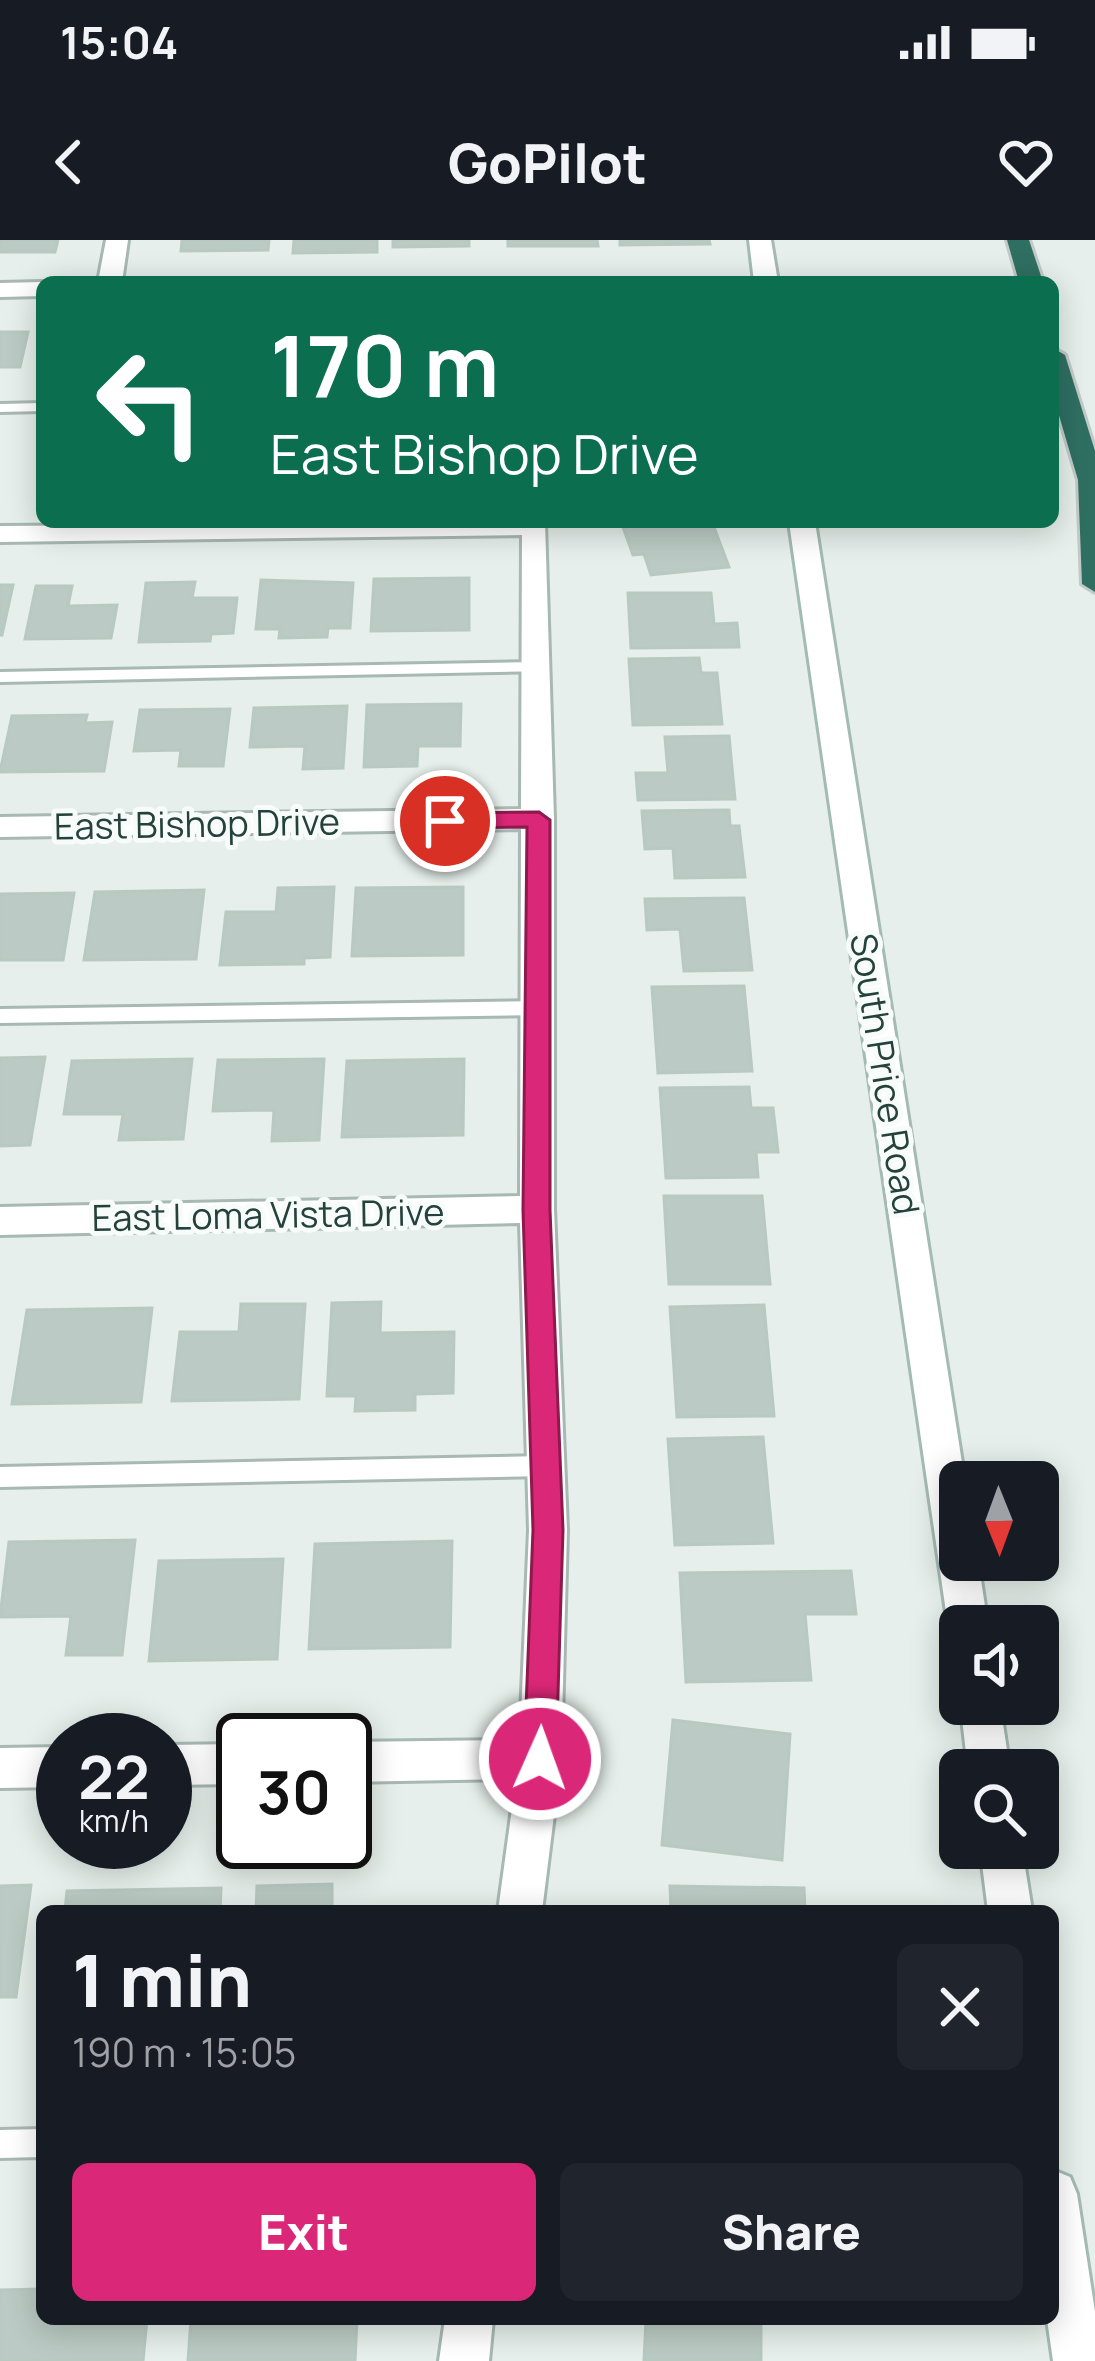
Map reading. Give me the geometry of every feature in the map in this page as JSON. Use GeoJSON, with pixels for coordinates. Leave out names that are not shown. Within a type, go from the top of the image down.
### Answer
{"type":"FeatureCollection","features":[{"type":"Feature","properties":{"kind":"highway"},"geometry":{"type":"LineString","coordinates":[[1018,240],[1028,276]]}},
{"type":"Feature","properties":{"kind":"highway"},"geometry":{"type":"LineString","coordinates":[[1059,374],[1093,485],[1095,584]]}},
{"type":"Feature","properties":{"kind":"street"},"geometry":{"type":"LineString","coordinates":[[111,276],[117,240]]}},
{"type":"Feature","properties":{"kind":"street"},"geometry":{"type":"LineString","coordinates":[[760,240],[765,276]]}},
{"type":"Feature","properties":{"kind":"street"},"geometry":{"type":"LineString","coordinates":[[0,290],[36,289]]}},
{"type":"Feature","properties":{"kind":"street"},"geometry":{"type":"LineString","coordinates":[[0,534],[64,528]]}},
{"type":"Feature","properties":{"kind":"street"},"geometry":{"type":"LineString","coordinates":[[521,1905],[540,1759],[548,1530],[536,1210],[535,528]]}},
{"type":"Feature","properties":{"kind":"street","name":"South Price Road"},"geometry":{"type":"LineString","coordinates":[[803,528],[965,1605]]}},
{"type":"Feature","properties":{"kind":"street","name":"East Bishop Drive"},"geometry":{"type":"LineString","coordinates":[[0,827],[539,820]]}},
{"type":"Feature","properties":{"kind":"street","name":"East Loma Vista Drive"},"geometry":{"type":"LineString","coordinates":[[0,1221],[536,1210]]}},
{"type":"Feature","properties":{"kind":"street"},"geometry":{"type":"LineString","coordinates":[[372,1762],[540,1759]]}},
{"type":"Feature","properties":{"kind":"street"},"geometry":{"type":"LineString","coordinates":[[0,1768],[36,1767]]}},
{"type":"Feature","properties":{"kind":"street"},"geometry":{"type":"LineString","coordinates":[[1004,1869],[1009,1905]]}},
{"type":"Feature","properties":{"kind":"street"},"geometry":{"type":"LineString","coordinates":[[1059,2234],[1078,2361]]}},
{"type":"Feature","properties":{"kind":"street"},"geometry":{"type":"LineString","coordinates":[[464,2361],[468,2325]]}},
{"type":"Feature","properties":{"kind":"lane"},"geometry":{"type":"LineString","coordinates":[[0,408],[36,407]]}},
{"type":"Feature","properties":{"kind":"lane"},"geometry":{"type":"LineString","coordinates":[[0,677],[537,668]]}},
{"type":"Feature","properties":{"kind":"lane"},"geometry":{"type":"LineString","coordinates":[[0,1016],[538,1008]]}},
{"type":"Feature","properties":{"kind":"lane"},"geometry":{"type":"LineString","coordinates":[[0,1477],[545,1466]]}},
{"type":"Feature","properties":{"kind":"lane"},"geometry":{"type":"LineString","coordinates":[[0,2144],[36,2143]]}},
{"type":"Feature","properties":{"kind":"building"},"geometry":{"type":"Polygon","coordinates":[[[0,240],[58,240],[55,252],[0,252],[0,240]]]}},
{"type":"Feature","properties":{"kind":"building"},"geometry":{"type":"Polygon","coordinates":[[[182,240],[269,240],[268,250],[181,251],[182,240]]]}},
{"type":"Feature","properties":{"kind":"building"},"geometry":{"type":"Polygon","coordinates":[[[294,240],[377,240],[377,252],[293,253],[294,240]]]}},
{"type":"Feature","properties":{"kind":"building"},"geometry":{"type":"Polygon","coordinates":[[[393,240],[469,240],[469,246],[393,247],[393,240]]]}},
{"type":"Feature","properties":{"kind":"building"},"geometry":{"type":"Polygon","coordinates":[[[508,240],[597,240],[598,246],[508,246],[508,240]]]}},
{"type":"Feature","properties":{"kind":"building"},"geometry":{"type":"Polygon","coordinates":[[[620,240],[709,240],[710,244],[620,245],[620,240]]]}},
{"type":"Feature","properties":{"kind":"building"},"geometry":{"type":"Polygon","coordinates":[[[0,332],[28,332],[20,367],[0,367],[0,332]]]}},
{"type":"Feature","properties":{"kind":"building"},"geometry":{"type":"Polygon","coordinates":[[[623,528],[714,528],[729,567],[651,575],[644,554],[633,555],[623,528]]]}},
{"type":"Feature","properties":{"kind":"building"},"geometry":{"type":"Polygon","coordinates":[[[469,578],[469,630],[371,631],[374,579],[469,578]]]}},
{"type":"Feature","properties":{"kind":"building"},"geometry":{"type":"Polygon","coordinates":[[[261,580],[353,583],[350,628],[328,628],[327,637],[279,638],[280,629],[256,629],[261,580]]]}},
{"type":"Feature","properties":{"kind":"building"},"geometry":{"type":"Polygon","coordinates":[[[195,582],[192,598],[237,598],[233,633],[211,634],[210,641],[139,642],[146,583],[195,582]]]}},
{"type":"Feature","properties":{"kind":"building"},"geometry":{"type":"Polygon","coordinates":[[[0,585],[13,585],[2,635],[0,635],[0,585]]]}},
{"type":"Feature","properties":{"kind":"building"},"geometry":{"type":"Polygon","coordinates":[[[36,586],[72,586],[68,606],[117,605],[111,638],[25,639],[36,586]]]}},
{"type":"Feature","properties":{"kind":"building"},"geometry":{"type":"Polygon","coordinates":[[[628,593],[711,593],[714,624],[737,623],[739,647],[631,648],[628,593]]]}},
{"type":"Feature","properties":{"kind":"building"},"geometry":{"type":"Polygon","coordinates":[[[699,658],[701,673],[717,673],[722,724],[633,725],[629,659],[699,658]]]}},
{"type":"Feature","properties":{"kind":"building"},"geometry":{"type":"Polygon","coordinates":[[[461,704],[460,746],[418,746],[417,766],[364,767],[367,705],[461,704]]]}},
{"type":"Feature","properties":{"kind":"building"},"geometry":{"type":"Polygon","coordinates":[[[347,706],[343,768],[303,769],[305,746],[250,747],[254,708],[347,706]]]}},
{"type":"Feature","properties":{"kind":"building"},"geometry":{"type":"Polygon","coordinates":[[[230,709],[223,766],[179,766],[181,750],[134,751],[140,710],[230,709]]]}},
{"type":"Feature","properties":{"kind":"building"},"geometry":{"type":"Polygon","coordinates":[[[87,715],[85,723],[112,722],[104,771],[0,772],[12,716],[87,715]]]}},
{"type":"Feature","properties":{"kind":"building"},"geometry":{"type":"Polygon","coordinates":[[[729,736],[735,799],[638,800],[636,773],[668,773],[665,737],[729,736]]]}},
{"type":"Feature","properties":{"kind":"building"},"geometry":{"type":"Polygon","coordinates":[[[729,810],[730,826],[739,826],[745,877],[675,878],[673,848],[645,849],[642,811],[729,810]]]}},
{"type":"Feature","properties":{"kind":"building"},"geometry":{"type":"Polygon","coordinates":[[[334,887],[330,957],[304,958],[304,964],[220,965],[226,912],[276,912],[278,888],[334,887]]]}},
{"type":"Feature","properties":{"kind":"building"},"geometry":{"type":"Polygon","coordinates":[[[463,887],[463,955],[352,956],[356,888],[463,887]]]}},
{"type":"Feature","properties":{"kind":"building"},"geometry":{"type":"Polygon","coordinates":[[[204,890],[196,959],[84,960],[95,892],[204,890]]]}},
{"type":"Feature","properties":{"kind":"building"},"geometry":{"type":"Polygon","coordinates":[[[74,893],[63,960],[0,960],[0,894],[74,893]]]}},
{"type":"Feature","properties":{"kind":"building"},"geometry":{"type":"Polygon","coordinates":[[[744,898],[752,970],[684,971],[680,929],[647,930],[645,899],[744,898]]]}},
{"type":"Feature","properties":{"kind":"building"},"geometry":{"type":"Polygon","coordinates":[[[744,986],[752,1071],[658,1073],[652,987],[744,986]]]}},
{"type":"Feature","properties":{"kind":"building"},"geometry":{"type":"Polygon","coordinates":[[[45,1057],[30,1145],[0,1146],[0,1058],[45,1057]]]}},
{"type":"Feature","properties":{"kind":"building"},"geometry":{"type":"Polygon","coordinates":[[[192,1059],[183,1139],[119,1140],[123,1114],[64,1114],[72,1061],[192,1059]]]}},
{"type":"Feature","properties":{"kind":"building"},"geometry":{"type":"Polygon","coordinates":[[[324,1059],[319,1140],[272,1141],[274,1110],[213,1111],[218,1060],[324,1059]]]}},
{"type":"Feature","properties":{"kind":"building"},"geometry":{"type":"Polygon","coordinates":[[[464,1059],[463,1135],[342,1137],[347,1061],[464,1059]]]}},
{"type":"Feature","properties":{"kind":"building"},"geometry":{"type":"Polygon","coordinates":[[[749,1087],[751,1108],[773,1108],[778,1152],[756,1152],[758,1177],[666,1178],[660,1088],[749,1087]]]}},
{"type":"Feature","properties":{"kind":"building"},"geometry":{"type":"Polygon","coordinates":[[[664,1196],[762,1196],[770,1284],[669,1284],[664,1196]]]}},
{"type":"Feature","properties":{"kind":"building"},"geometry":{"type":"Polygon","coordinates":[[[381,1302],[380,1333],[454,1332],[453,1393],[415,1394],[415,1410],[355,1411],[356,1396],[327,1396],[332,1303],[381,1302]]]}},
{"type":"Feature","properties":{"kind":"building"},"geometry":{"type":"Polygon","coordinates":[[[241,1304],[305,1304],[299,1399],[172,1401],[180,1332],[239,1332],[241,1304]]]}},
{"type":"Feature","properties":{"kind":"building"},"geometry":{"type":"Polygon","coordinates":[[[764,1305],[774,1416],[677,1417],[670,1307],[764,1305]]]}},
{"type":"Feature","properties":{"kind":"building"},"geometry":{"type":"Polygon","coordinates":[[[152,1308],[141,1402],[12,1404],[27,1310],[152,1308]]]}},
{"type":"Feature","properties":{"kind":"building"},"geometry":{"type":"Polygon","coordinates":[[[763,1437],[773,1543],[675,1545],[668,1439],[763,1437]]]}},
{"type":"Feature","properties":{"kind":"building"},"geometry":{"type":"Polygon","coordinates":[[[135,1540],[122,1655],[66,1655],[71,1616],[0,1617],[9,1542],[135,1540]]]}},
{"type":"Feature","properties":{"kind":"building"},"geometry":{"type":"Polygon","coordinates":[[[452,1541],[450,1647],[309,1649],[315,1544],[452,1541]]]}},
{"type":"Feature","properties":{"kind":"building"},"geometry":{"type":"Polygon","coordinates":[[[283,1559],[277,1659],[149,1661],[159,1561],[283,1559]]]}},
{"type":"Feature","properties":{"kind":"building"},"geometry":{"type":"Polygon","coordinates":[[[851,1571],[856,1614],[805,1614],[811,1680],[686,1682],[680,1573],[851,1571]]]}},
{"type":"Feature","properties":{"kind":"building"},"geometry":{"type":"Polygon","coordinates":[[[673,1720],[790,1734],[782,1860],[662,1845],[673,1720]]]}},
{"type":"Feature","properties":{"kind":"building"},"geometry":{"type":"Polygon","coordinates":[[[332,1884],[332,1905],[256,1905],[257,1886],[332,1884]]]}},
{"type":"Feature","properties":{"kind":"building"},"geometry":{"type":"Polygon","coordinates":[[[31,1885],[16,1997],[0,1997],[0,1886],[31,1885]]]}},
{"type":"Feature","properties":{"kind":"building"},"geometry":{"type":"Polygon","coordinates":[[[670,1886],[804,1888],[805,1905],[671,1905],[670,1886]]]}},
{"type":"Feature","properties":{"kind":"building"},"geometry":{"type":"Polygon","coordinates":[[[221,1888],[220,1905],[66,1905],[67,1891],[221,1888]]]}},
{"type":"Feature","properties":{"kind":"building"},"geometry":{"type":"Polygon","coordinates":[[[36,2289],[36,2325],[146,2325],[143,2361],[0,2361],[0,2290],[36,2289]]]}},
{"type":"Feature","properties":{"kind":"building"},"geometry":{"type":"Polygon","coordinates":[[[191,2325],[357,2325],[355,2361],[188,2361],[191,2325]]]}},
{"type":"Feature","properties":{"kind":"building"},"geometry":{"type":"Polygon","coordinates":[[[646,2325],[761,2325],[761,2361],[644,2361],[646,2325]]]}},
{"type":"Feature","properties":{"kind":"route"},"geometry":{"type":"LineString","coordinates":[[445,821],[539,820],[536,1210],[548,1530],[540,1759]]}}]}
